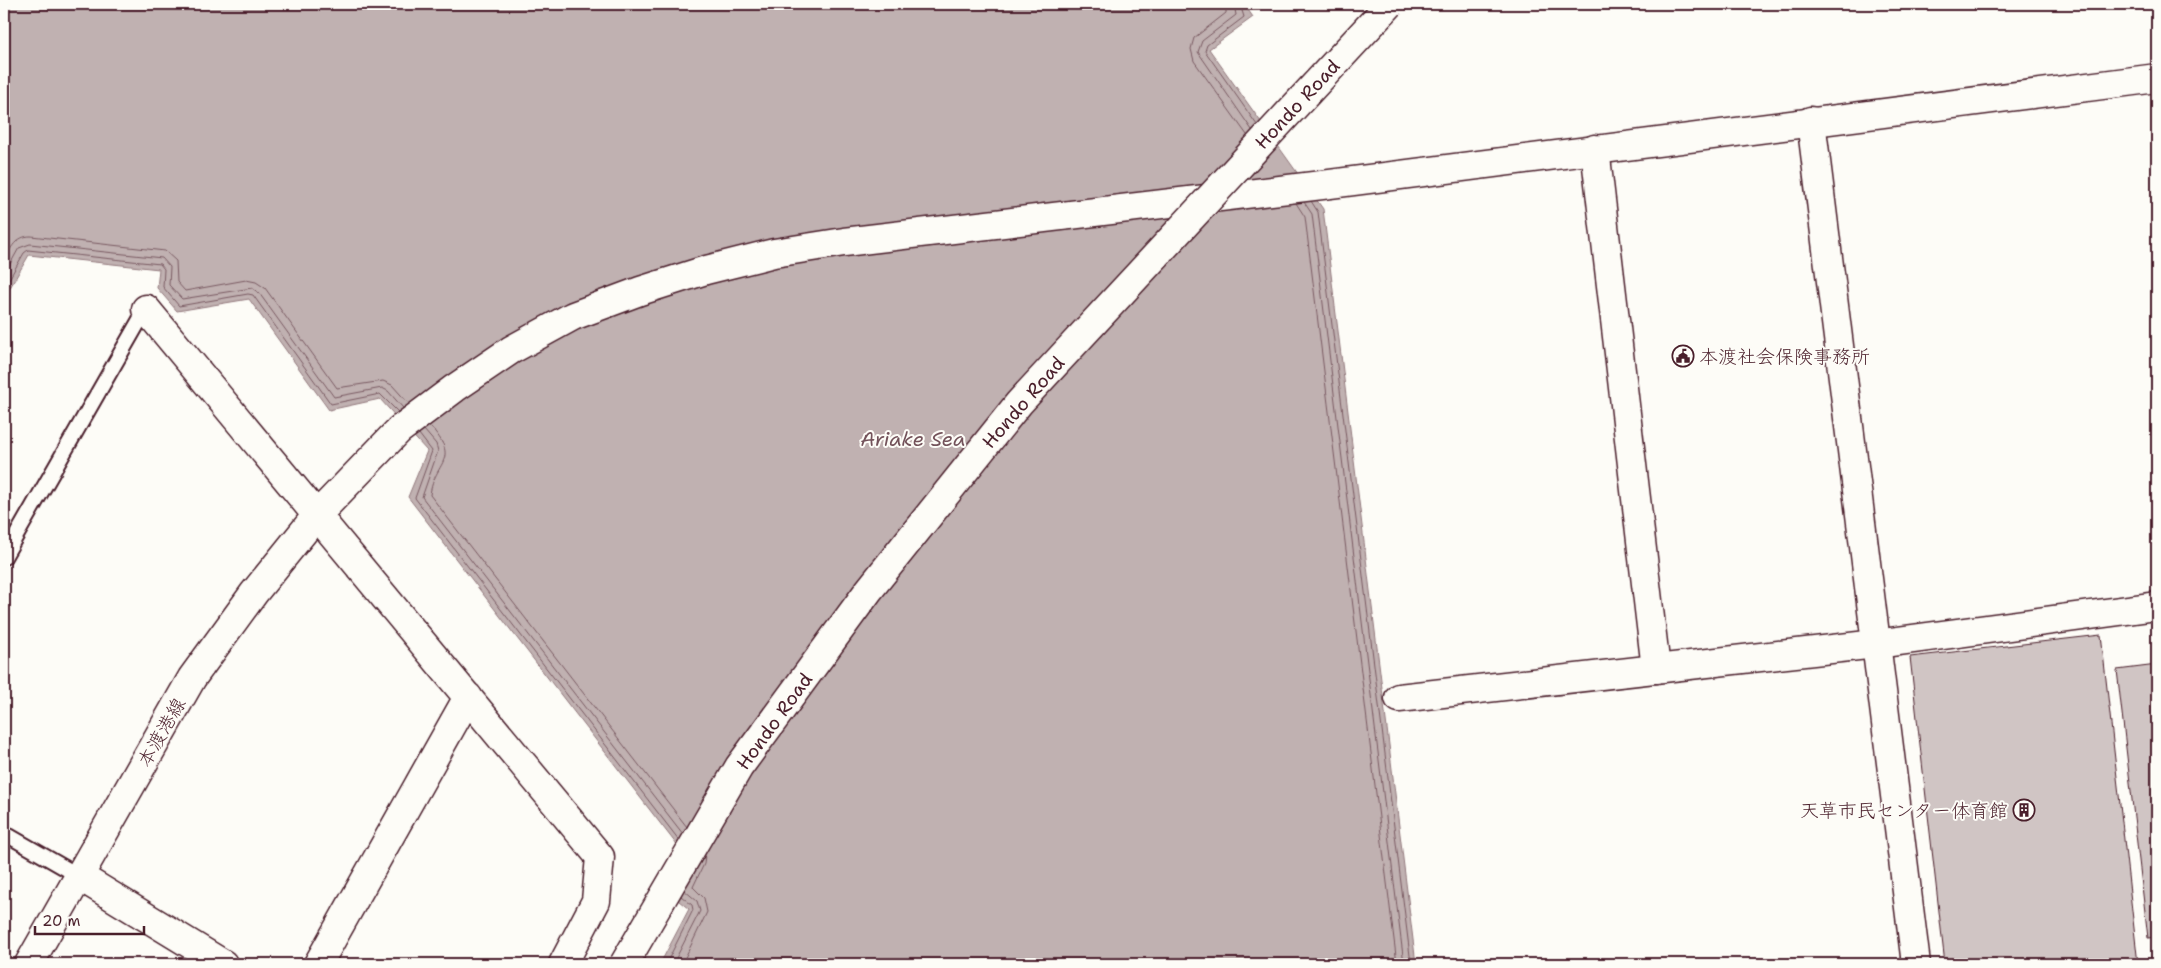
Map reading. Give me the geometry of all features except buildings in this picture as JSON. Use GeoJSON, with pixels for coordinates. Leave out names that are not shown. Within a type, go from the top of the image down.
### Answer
{"type":"FeatureCollection","features":[{"type":"Feature","properties":{"kind":"main road","name":"Hondo Road"},"geometry":{"type":"LineString","coordinates":[[624,964],[739,767],[894,559],[1019,403],[1390,4]]}},
{"type":"Feature","properties":{"kind":"main road","name":"本渡港線"},"geometry":{"type":"LineString","coordinates":[[29,964],[192,678],[254,593],[317,515],[399,430],[455,388],[511,350],[573,316],[696,273],[774,253],[844,242],[1322,185],[2157,78]]}},
{"type":"Feature","properties":{"kind":"main road"},"geometry":{"type":"LineString","coordinates":[[1810,121],[1916,964]]}},
{"type":"Feature","properties":{"kind":"main road"},"geometry":{"type":"LineString","coordinates":[[1595,149],[1656,669]]}},
{"type":"Feature","properties":{"kind":"main road"},"geometry":{"type":"LineString","coordinates":[[146,309],[600,857],[596,901],[563,964]]}},
{"type":"Feature","properties":{"kind":"main road"},"geometry":{"type":"LineString","coordinates":[[1400,698],[1876,644],[2157,606]]}},
{"type":"Feature","properties":{"kind":"main road"},"geometry":{"type":"LineString","coordinates":[[318,964],[468,697]]}},
{"type":"Feature","properties":{"kind":"main road"},"geometry":{"type":"LineString","coordinates":[[79,876],[222,964]]}},
{"type":"Feature","properties":{"kind":"lane"},"geometry":{"type":"LineString","coordinates":[[4,557],[146,309]]}},
{"type":"Feature","properties":{"kind":"lane"},"geometry":{"type":"LineString","coordinates":[[4,833],[79,876]]}},
{"type":"Feature","properties":{"kind":"water","name":"Ariake Sea"},"geometry":{"type":"Polygon","coordinates":[[[4,4],[1244,4],[1253,17],[1209,49],[1323,209],[1416,964],[660,964],[689,909],[669,893],[687,858],[408,497],[427,451],[380,399],[329,410],[249,299],[177,311],[157,288],[159,269],[29,255],[4,298],[4,4]]]}},
{"type":"Feature","properties":{"kind":"place","name":"本渡社会保険事務所"},"geometry":{"type":"Point","coordinates":[1683,356]}},
{"type":"Feature","properties":{"kind":"place","name":"天草市民センター体育館"},"geometry":{"type":"Point","coordinates":[2024,810]}}]}
